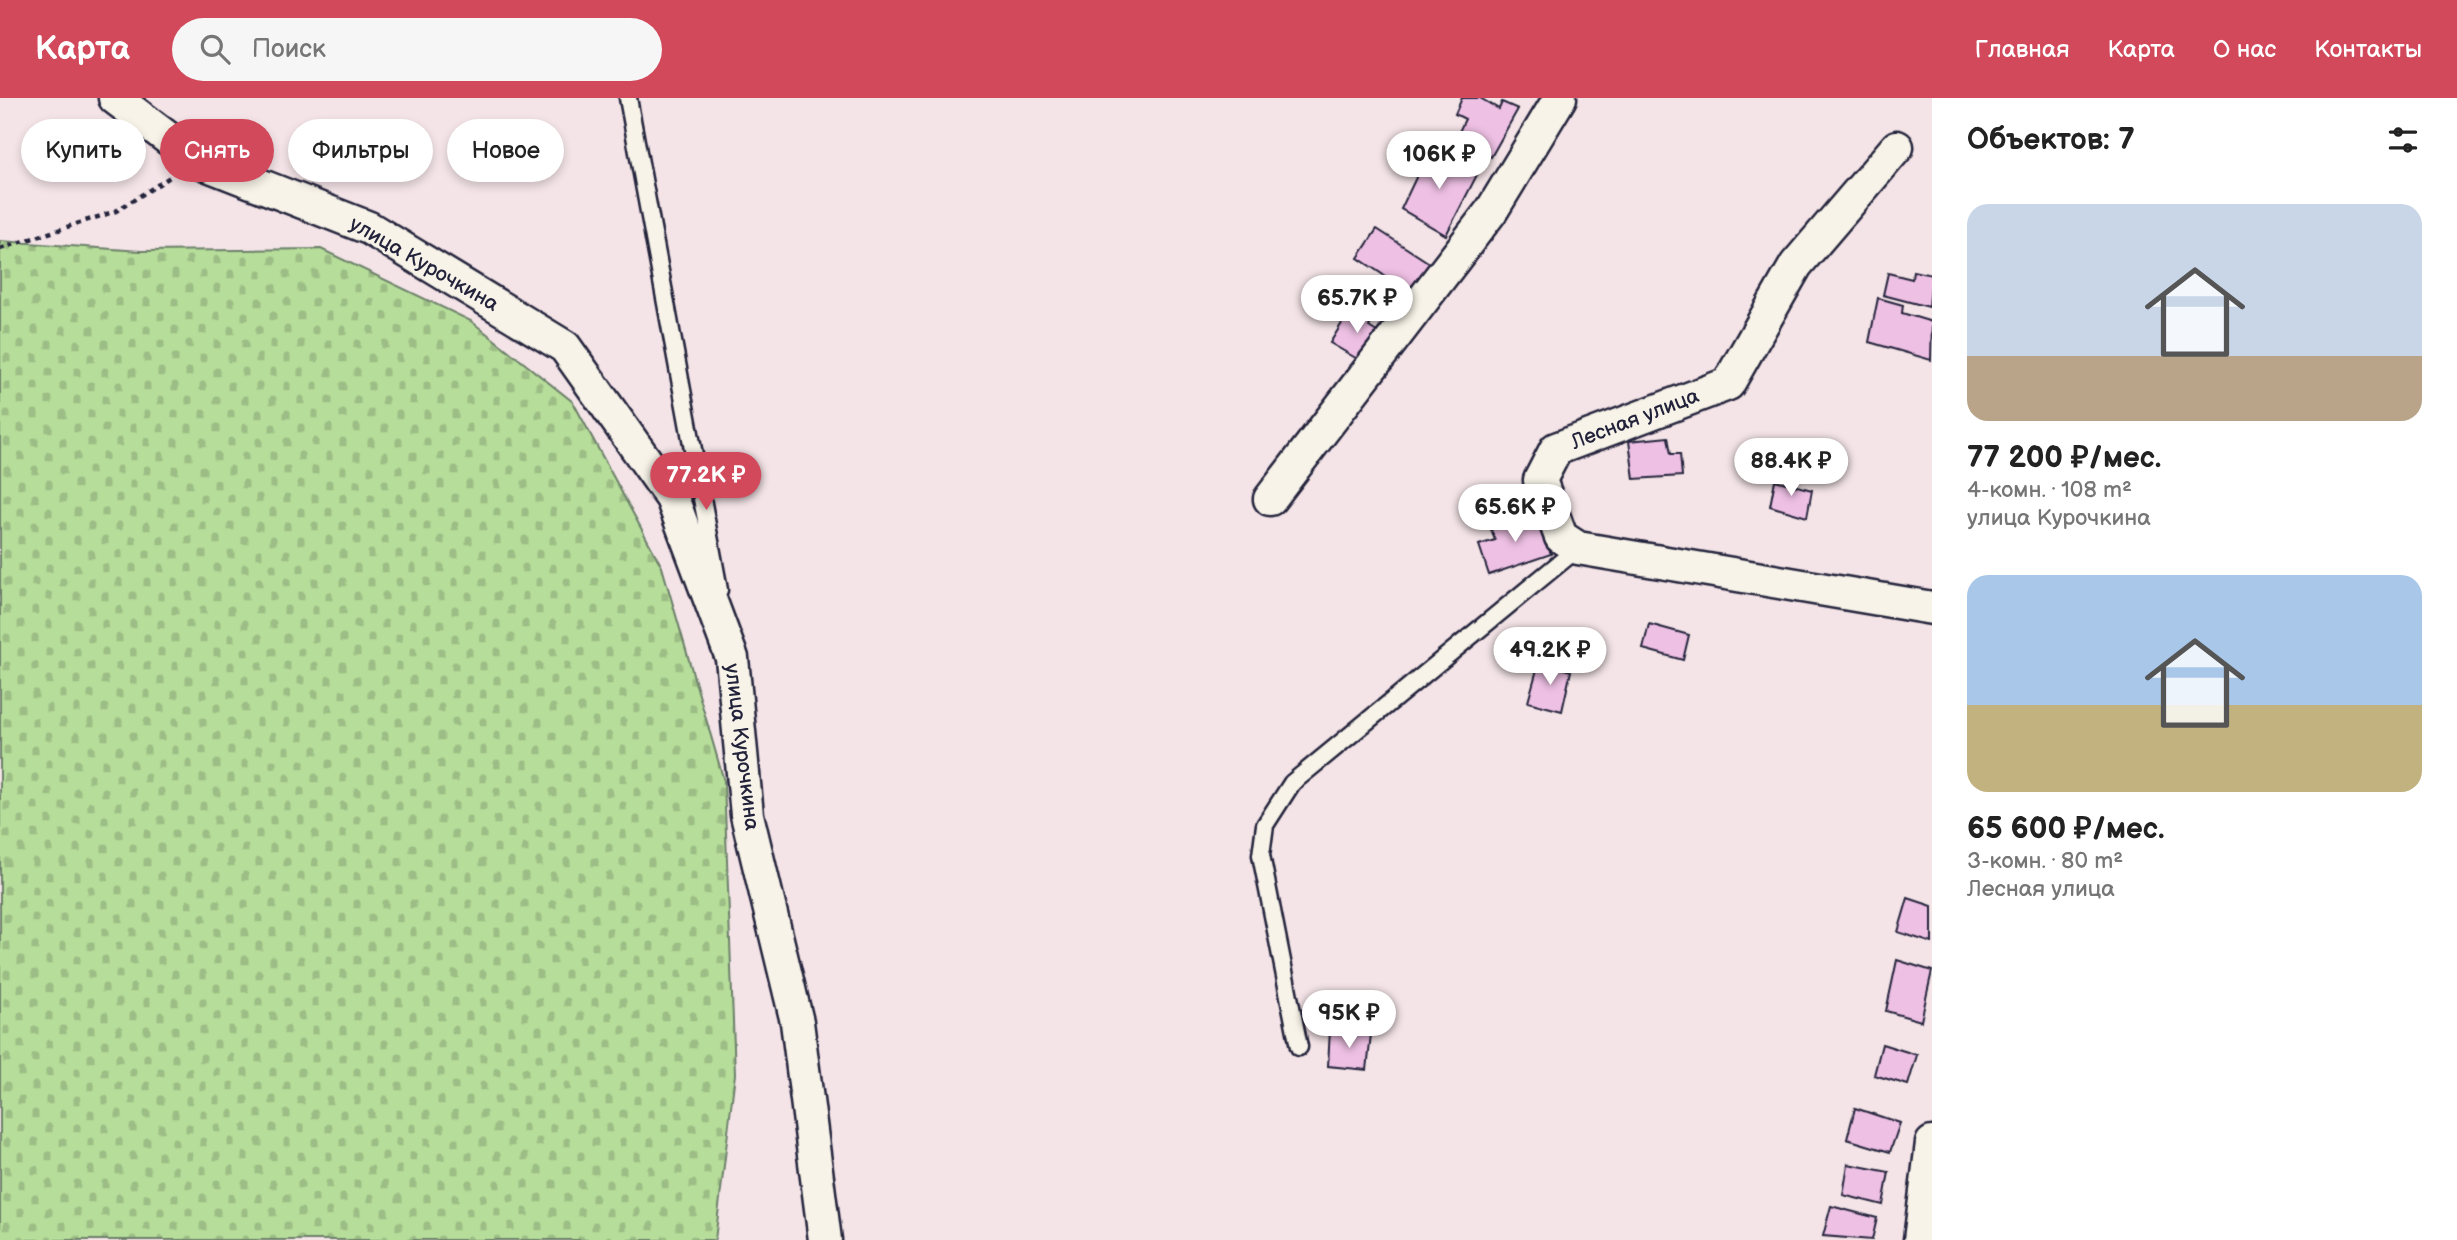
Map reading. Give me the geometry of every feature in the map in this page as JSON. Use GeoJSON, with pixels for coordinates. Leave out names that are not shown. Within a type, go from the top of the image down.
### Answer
{"type":"FeatureCollection","features":[{"type":"Feature","properties":{"kind":"street","name":"улица Курочкина"},"geometry":{"type":"LineString","coordinates":[[115,98],[160,132]]}},
{"type":"Feature","properties":{"kind":"street"},"geometry":{"type":"LineString","coordinates":[[1270,499],[1492,210],[1560,98]]}},
{"type":"Feature","properties":{"kind":"street","name":"Лесная улица"},"geometry":{"type":"LineString","coordinates":[[1578,548],[1561,537],[1540,480],[1556,449],[1728,384],[1797,265],[1897,147]]}},
{"type":"Feature","properties":{"kind":"street","name":"улица Курочкина"},"geometry":{"type":"LineString","coordinates":[[252,182],[369,228],[565,347],[672,498],[732,658],[747,815],[797,1022],[825,1240]]}},
{"type":"Feature","properties":{"kind":"street"},"geometry":{"type":"LineString","coordinates":[[1578,548],[1932,608]]}},
{"type":"Feature","properties":{"kind":"street"},"geometry":{"type":"LineString","coordinates":[[1920,1240],[1932,1143]]}},
{"type":"Feature","properties":{"kind":"lane"},"geometry":{"type":"LineString","coordinates":[[628,98],[732,658]]}},
{"type":"Feature","properties":{"kind":"lane"},"geometry":{"type":"LineString","coordinates":[[1299,1047],[1261,855],[1265,825],[1292,783],[1578,548]]}},
{"type":"Feature","properties":{"kind":"path"},"geometry":{"type":"LineString","coordinates":[[0,248],[116,211],[164,182]]}},
{"type":"Feature","properties":{"kind":"green space"},"geometry":{"type":"Polygon","coordinates":[[[0,241],[141,251],[321,249],[471,321],[573,402],[662,567],[724,781],[735,1074],[715,1240],[0,1240],[0,241]]]}},
{"type":"Feature","properties":{"kind":"building"},"geometry":{"type":"Polygon","coordinates":[[[1462,98],[1480,98],[1499,109],[1502,102],[1518,109],[1491,157],[1457,136],[1465,119],[1455,114],[1462,98]]]}},
{"type":"Feature","properties":{"kind":"building"},"geometry":{"type":"Polygon","coordinates":[[[1431,146],[1478,173],[1446,235],[1401,209],[1431,146]]]}},
{"type":"Feature","properties":{"kind":"building"},"geometry":{"type":"Polygon","coordinates":[[[1377,229],[1431,264],[1412,294],[1358,258],[1377,229]]]}},
{"type":"Feature","properties":{"kind":"building"},"geometry":{"type":"Polygon","coordinates":[[[1913,271],[1932,275],[1929,307],[1883,295],[1888,273],[1912,279],[1913,271]]]}},
{"type":"Feature","properties":{"kind":"building"},"geometry":{"type":"Polygon","coordinates":[[[1878,298],[1903,305],[1902,313],[1932,322],[1931,360],[1869,342],[1878,298]]]}},
{"type":"Feature","properties":{"kind":"building"},"geometry":{"type":"Polygon","coordinates":[[[1353,305],[1374,316],[1369,327],[1383,336],[1366,364],[1330,343],[1353,305]]]}},
{"type":"Feature","properties":{"kind":"building"},"geometry":{"type":"Polygon","coordinates":[[[1668,437],[1671,454],[1680,454],[1682,476],[1634,479],[1629,441],[1668,437]]]}},
{"type":"Feature","properties":{"kind":"building"},"geometry":{"type":"Polygon","coordinates":[[[1775,480],[1812,490],[1807,517],[1770,506],[1775,480]]]}},
{"type":"Feature","properties":{"kind":"building"},"geometry":{"type":"Polygon","coordinates":[[[1534,510],[1551,554],[1489,575],[1479,545],[1495,540],[1490,527],[1534,510]]]}},
{"type":"Feature","properties":{"kind":"building"},"geometry":{"type":"Polygon","coordinates":[[[1649,624],[1689,635],[1683,660],[1643,649],[1649,624]]]}},
{"type":"Feature","properties":{"kind":"building"},"geometry":{"type":"Polygon","coordinates":[[[1539,662],[1571,671],[1562,711],[1528,702],[1539,662]]]}},
{"type":"Feature","properties":{"kind":"building"},"geometry":{"type":"Polygon","coordinates":[[[1908,898],[1932,906],[1932,943],[1898,932],[1908,898]]]}},
{"type":"Feature","properties":{"kind":"building"},"geometry":{"type":"Polygon","coordinates":[[[1897,960],[1932,971],[1921,1021],[1886,1011],[1897,960]]]}},
{"type":"Feature","properties":{"kind":"building"},"geometry":{"type":"Polygon","coordinates":[[[1330,1029],[1371,1034],[1367,1070],[1328,1066],[1330,1029]]]}},
{"type":"Feature","properties":{"kind":"building"},"geometry":{"type":"Polygon","coordinates":[[[1882,1044],[1917,1055],[1908,1085],[1874,1075],[1882,1044]]]}},
{"type":"Feature","properties":{"kind":"building"},"geometry":{"type":"Polygon","coordinates":[[[1855,1108],[1900,1123],[1890,1152],[1847,1139],[1855,1108]]]}},
{"type":"Feature","properties":{"kind":"building"},"geometry":{"type":"Polygon","coordinates":[[[1848,1164],[1889,1172],[1883,1205],[1843,1195],[1848,1164]]]}},
{"type":"Feature","properties":{"kind":"building"},"geometry":{"type":"Polygon","coordinates":[[[1831,1206],[1877,1218],[1872,1240],[1823,1236],[1831,1206]]]}}]}
